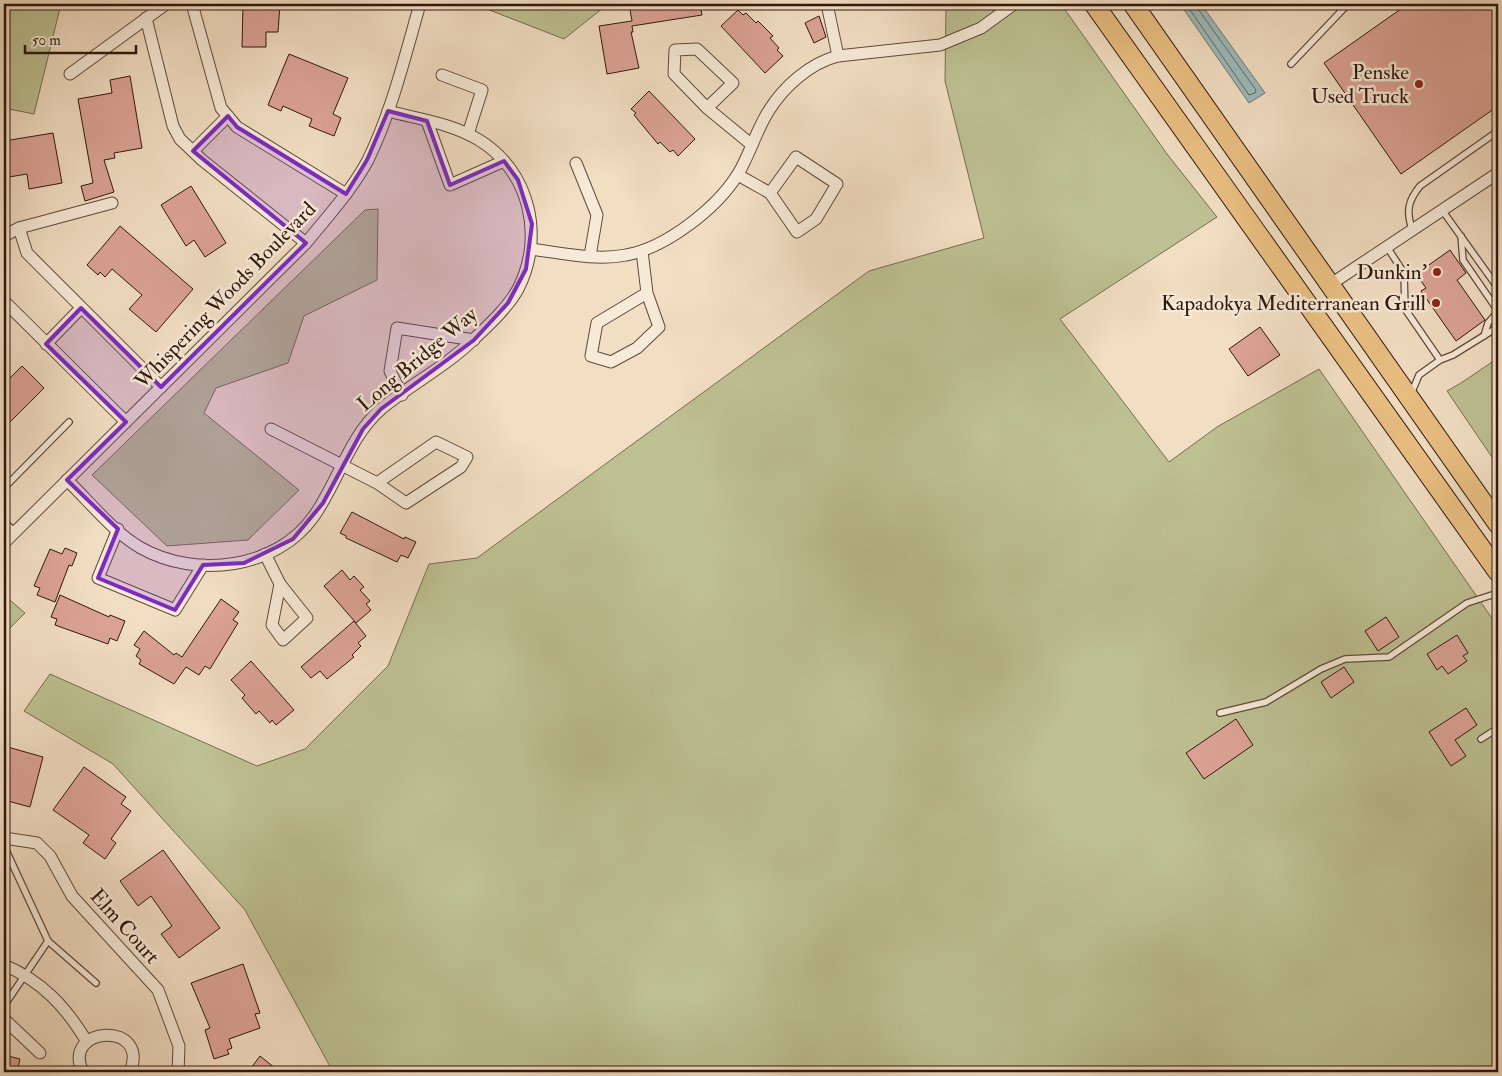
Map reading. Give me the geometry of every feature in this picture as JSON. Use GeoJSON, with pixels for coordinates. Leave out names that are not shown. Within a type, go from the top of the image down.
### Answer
{"type":"FeatureCollection","features":[{"type":"Feature","properties":{"kind":"highway"},"geometry":{"type":"LineString","coordinates":[[1094,4],[1498,572]]}},
{"type":"Feature","properties":{"kind":"highway"},"geometry":{"type":"LineString","coordinates":[[1139,7],[1498,524]]}},
{"type":"Feature","properties":{"kind":"street"},"geometry":{"type":"LineString","coordinates":[[70,74],[166,4]]}},
{"type":"Feature","properties":{"kind":"street"},"geometry":{"type":"LineString","coordinates":[[192,4],[221,108],[237,127],[346,194]]}},
{"type":"Feature","properties":{"kind":"street","name":"Whispering Woods Boulevard"},"geometry":{"type":"LineString","coordinates":[[4,543],[306,243],[346,194],[367,160],[388,111],[420,4]]}},
{"type":"Feature","properties":{"kind":"street"},"geometry":{"type":"LineString","coordinates":[[827,4],[838,56]]}},
{"type":"Feature","properties":{"kind":"street"},"geometry":{"type":"LineString","coordinates":[[531,249],[590,256],[626,255],[671,238],[692,222],[738,175],[767,112],[801,75],[822,60],[838,56],[940,45],[980,28],[1014,4]]}},
{"type":"Feature","properties":{"kind":"street"},"geometry":{"type":"LineString","coordinates":[[146,18],[173,126],[180,139],[306,243]]}},
{"type":"Feature","properties":{"kind":"street"},"geometry":{"type":"LineString","coordinates":[[707,108],[733,83],[697,49],[675,50],[674,74],[707,108],[752,145]]}},
{"type":"Feature","properties":{"kind":"street"},"geometry":{"type":"LineString","coordinates":[[442,75],[482,90],[468,134]]}},
{"type":"Feature","properties":{"kind":"street","name":"Long Bridge Way"},"geometry":{"type":"LineString","coordinates":[[67,480],[118,529],[142,548],[156,555],[184,563],[232,565],[265,554],[286,544],[306,528],[323,503],[364,429],[381,410],[474,340],[517,290],[526,269],[531,249],[532,224],[527,201],[518,180],[504,161],[488,146],[450,126],[388,111]]}},
{"type":"Feature","properties":{"kind":"street"},"geometry":{"type":"LineString","coordinates":[[193,151],[228,116]]}},
{"type":"Feature","properties":{"kind":"street"},"geometry":{"type":"LineString","coordinates":[[427,121],[450,185],[504,161]]}},
{"type":"Feature","properties":{"kind":"street"},"geometry":{"type":"LineString","coordinates":[[738,175],[770,193],[797,232],[816,219],[837,184],[796,157],[770,193]]}},
{"type":"Feature","properties":{"kind":"street"},"geometry":{"type":"LineString","coordinates":[[576,163],[597,215],[590,256]]}},
{"type":"Feature","properties":{"kind":"street"},"geometry":{"type":"LineString","coordinates":[[1331,284],[1498,173]]}},
{"type":"Feature","properties":{"kind":"street"},"geometry":{"type":"LineString","coordinates":[[4,236],[19,228],[112,203]]}},
{"type":"Feature","properties":{"kind":"street"},"geometry":{"type":"LineString","coordinates":[[19,228],[27,253],[160,388]]}},
{"type":"Feature","properties":{"kind":"street"},"geometry":{"type":"LineString","coordinates":[[642,250],[647,293],[659,327],[638,348],[611,362],[591,356],[597,324],[647,293]]}},
{"type":"Feature","properties":{"kind":"street"},"geometry":{"type":"LineString","coordinates":[[4,301],[126,422]]}},
{"type":"Feature","properties":{"kind":"street"},"geometry":{"type":"LineString","coordinates":[[46,344],[81,308]]}},
{"type":"Feature","properties":{"kind":"street"},"geometry":{"type":"LineString","coordinates":[[402,395],[390,371],[396,328],[474,340]]}},
{"type":"Feature","properties":{"kind":"street"},"geometry":{"type":"LineString","coordinates":[[271,430],[377,483],[406,503],[461,467],[466,458],[436,442],[377,483]]}},
{"type":"Feature","properties":{"kind":"street"},"geometry":{"type":"LineString","coordinates":[[118,529],[98,578],[175,610],[203,565]]}},
{"type":"Feature","properties":{"kind":"street"},"geometry":{"type":"LineString","coordinates":[[265,554],[280,584]]}},
{"type":"Feature","properties":{"kind":"street","name":"Elm Court"},"geometry":{"type":"LineString","coordinates":[[4,838],[37,843],[50,856],[72,896],[158,990],[179,1046],[178,1072]]}},
{"type":"Feature","properties":{"kind":"street"},"geometry":{"type":"LineString","coordinates":[[4,965],[26,976],[48,992],[65,1009],[87,1042]]}},
{"type":"Feature","properties":{"kind":"street"},"geometry":{"type":"LineString","coordinates":[[4,1019],[40,1053]]}},
{"type":"Feature","properties":{"kind":"street"},"geometry":{"type":"LineString","coordinates":[[83,1072],[80,1057],[87,1042],[104,1034],[112,1034],[122,1039],[132,1052],[131,1072]]}},
{"type":"Feature","properties":{"kind":"lane"},"geometry":{"type":"LineString","coordinates":[[1291,64],[1348,4]]}},
{"type":"Feature","properties":{"kind":"lane"},"geometry":{"type":"LineString","coordinates":[[1412,229],[1408,217],[1408,206],[1412,196],[1420,186],[1498,131]]}},
{"type":"Feature","properties":{"kind":"lane"},"geometry":{"type":"LineString","coordinates":[[1442,210],[1498,288]]}},
{"type":"Feature","properties":{"kind":"lane"},"geometry":{"type":"LineString","coordinates":[[1461,236],[1463,260],[1496,308],[1496,314],[1488,323],[1484,336]]}},
{"type":"Feature","properties":{"kind":"lane"},"geometry":{"type":"LineString","coordinates":[[1387,247],[1406,278],[1403,302],[1405,309],[1440,360]]}},
{"type":"Feature","properties":{"kind":"lane"},"geometry":{"type":"LineString","coordinates":[[1410,399],[1419,374],[1440,360],[1454,355],[1498,327]]}},
{"type":"Feature","properties":{"kind":"lane"},"geometry":{"type":"LineString","coordinates":[[4,488],[69,422]]}},
{"type":"Feature","properties":{"kind":"lane"},"geometry":{"type":"LineString","coordinates":[[4,522],[16,532]]}},
{"type":"Feature","properties":{"kind":"lane"},"geometry":{"type":"LineString","coordinates":[[1220,713],[1266,702],[1321,669],[1345,660],[1389,657],[1466,603],[1498,593]]}},
{"type":"Feature","properties":{"kind":"lane"},"geometry":{"type":"LineString","coordinates":[[1481,739],[1498,728]]}},
{"type":"Feature","properties":{"kind":"lane"},"geometry":{"type":"LineString","coordinates":[[4,846],[48,940],[96,983]]}},
{"type":"Feature","properties":{"kind":"lane"},"geometry":{"type":"LineString","coordinates":[[4,1006],[26,976],[48,940]]}},
{"type":"Feature","properties":{"kind":"highlighted area"},"geometry":{"type":"Polygon","coordinates":[[[388,111],[427,121],[450,185],[504,161],[518,180],[532,224],[526,269],[508,303],[474,340],[381,409],[363,429],[323,503],[293,539],[244,563],[203,565],[175,610],[98,578],[118,529],[67,480],[126,422],[46,344],[81,308],[161,387],[306,243],[193,151],[228,116],[237,127],[346,194],[367,160],[388,111]]]}},
{"type":"Feature","properties":{"kind":"green space"},"geometry":{"type":"Polygon","coordinates":[[[4,4],[61,4],[34,114],[4,108],[4,4]]]}},
{"type":"Feature","properties":{"kind":"green space"},"geometry":{"type":"Polygon","coordinates":[[[474,4],[608,4],[564,39],[474,4]]]}},
{"type":"Feature","properties":{"kind":"green space"},"geometry":{"type":"Polygon","coordinates":[[[946,4],[1061,4],[1167,154],[1217,217],[1060,319],[1169,462],[1217,427],[1319,369],[1498,627],[1498,1072],[333,1072],[245,910],[113,764],[24,711],[50,674],[257,766],[305,749],[388,666],[429,564],[477,558],[869,271],[984,238],[945,81],[946,4]]]}},
{"type":"Feature","properties":{"kind":"green space"},"geometry":{"type":"Polygon","coordinates":[[[378,209],[377,280],[304,316],[288,363],[216,388],[204,413],[299,490],[248,540],[167,546],[92,475],[365,210],[378,209]]]}},
{"type":"Feature","properties":{"kind":"green space"},"geometry":{"type":"Polygon","coordinates":[[[1498,358],[1498,466],[1447,391],[1498,358]]]}},
{"type":"Feature","properties":{"kind":"green space"},"geometry":{"type":"Polygon","coordinates":[[[4,595],[25,613],[4,634],[4,595]]]}},
{"type":"Feature","properties":{"kind":"water"},"geometry":{"type":"Polygon","coordinates":[[[1180,4],[1201,4],[1265,93],[1249,103],[1180,4]]]}},
{"type":"Feature","properties":{"kind":"building"},"geometry":{"type":"Polygon","coordinates":[[[243,4],[280,4],[278,32],[266,32],[266,47],[242,47],[243,4]]]}},
{"type":"Feature","properties":{"kind":"building"},"geometry":{"type":"Polygon","coordinates":[[[629,4],[700,4],[702,15],[632,26],[633,32],[631,32],[639,68],[607,74],[599,26],[632,21],[629,4]]]}},
{"type":"Feature","properties":{"kind":"building","name":"Penske Used Truck"},"geometry":{"type":"Polygon","coordinates":[[[1408,4],[1498,4],[1498,106],[1401,174],[1324,63],[1408,4]]]}},
{"type":"Feature","properties":{"kind":"building"},"geometry":{"type":"Polygon","coordinates":[[[738,10],[743,15],[746,13],[756,23],[758,21],[773,36],[770,38],[783,56],[765,73],[721,26],[738,10]]]}},
{"type":"Feature","properties":{"kind":"building"},"geometry":{"type":"Polygon","coordinates":[[[819,16],[826,37],[814,43],[805,23],[819,16]]]}},
{"type":"Feature","properties":{"kind":"building"},"geometry":{"type":"Polygon","coordinates":[[[289,54],[348,78],[333,114],[341,118],[334,136],[309,126],[312,119],[283,106],[281,111],[268,105],[289,54]]]}},
{"type":"Feature","properties":{"kind":"building"},"geometry":{"type":"Polygon","coordinates":[[[130,76],[142,148],[114,153],[115,158],[104,160],[114,192],[85,201],[81,186],[93,183],[78,99],[112,93],[110,80],[130,76]]]}},
{"type":"Feature","properties":{"kind":"building"},"geometry":{"type":"Polygon","coordinates":[[[649,91],[695,139],[678,156],[673,150],[670,152],[660,142],[658,144],[634,115],[636,113],[631,109],[649,91]]]}},
{"type":"Feature","properties":{"kind":"building"},"geometry":{"type":"Polygon","coordinates":[[[53,133],[62,183],[29,189],[27,174],[9,177],[9,175],[4,175],[4,141],[53,133]]]}},
{"type":"Feature","properties":{"kind":"building"},"geometry":{"type":"Polygon","coordinates":[[[191,186],[226,243],[205,257],[194,240],[186,246],[161,205],[191,186]]]}},
{"type":"Feature","properties":{"kind":"building"},"geometry":{"type":"Polygon","coordinates":[[[120,226],[193,289],[156,332],[129,309],[142,295],[112,269],[105,277],[100,272],[98,275],[87,265],[120,226]]]}},
{"type":"Feature","properties":{"kind":"building"},"geometry":{"type":"Polygon","coordinates":[[[1450,250],[1466,273],[1457,280],[1485,320],[1456,341],[1421,291],[1426,288],[1416,274],[1450,250]]]}},
{"type":"Feature","properties":{"kind":"building"},"geometry":{"type":"Polygon","coordinates":[[[1260,327],[1280,355],[1248,376],[1229,349],[1260,327]]]}},
{"type":"Feature","properties":{"kind":"building"},"geometry":{"type":"Polygon","coordinates":[[[22,366],[44,388],[4,428],[4,384],[22,366]]]}},
{"type":"Feature","properties":{"kind":"building"},"geometry":{"type":"Polygon","coordinates":[[[352,512],[404,539],[405,537],[416,542],[408,558],[401,555],[397,562],[346,538],[346,536],[340,533],[352,512]]]}},
{"type":"Feature","properties":{"kind":"building"},"geometry":{"type":"Polygon","coordinates":[[[65,548],[77,553],[72,566],[69,565],[55,602],[37,595],[40,588],[34,586],[50,549],[62,554],[65,548]]]}},
{"type":"Feature","properties":{"kind":"building"},"geometry":{"type":"Polygon","coordinates":[[[342,570],[350,580],[354,576],[364,587],[360,590],[370,601],[366,604],[371,610],[356,623],[324,586],[342,570]]]}},
{"type":"Feature","properties":{"kind":"building"},"geometry":{"type":"Polygon","coordinates":[[[60,595],[109,617],[110,615],[125,621],[117,641],[110,638],[108,644],[55,625],[57,619],[51,617],[60,595]]]}},
{"type":"Feature","properties":{"kind":"building"},"geometry":{"type":"Polygon","coordinates":[[[221,599],[239,612],[233,620],[238,623],[210,669],[205,666],[199,675],[186,667],[174,684],[139,664],[141,660],[136,656],[140,649],[134,645],[144,631],[174,655],[176,653],[182,657],[221,599]]]}},
{"type":"Feature","properties":{"kind":"building"},"geometry":{"type":"Polygon","coordinates":[[[1386,617],[1399,637],[1378,651],[1365,631],[1386,617]]]}},
{"type":"Feature","properties":{"kind":"building"},"geometry":{"type":"Polygon","coordinates":[[[354,621],[366,636],[358,643],[361,646],[352,655],[354,657],[327,679],[320,671],[311,678],[301,667],[354,621]]]}},
{"type":"Feature","properties":{"kind":"building"},"geometry":{"type":"Polygon","coordinates":[[[1457,635],[1468,653],[1463,656],[1467,661],[1448,674],[1442,666],[1437,670],[1427,654],[1457,635]]]}},
{"type":"Feature","properties":{"kind":"building"},"geometry":{"type":"Polygon","coordinates":[[[251,661],[294,710],[276,725],[272,720],[270,723],[259,711],[256,714],[242,698],[245,695],[231,680],[251,661]]]}},
{"type":"Feature","properties":{"kind":"building"},"geometry":{"type":"Polygon","coordinates":[[[1344,667],[1354,682],[1331,698],[1321,682],[1344,667]]]}},
{"type":"Feature","properties":{"kind":"building"},"geometry":{"type":"Polygon","coordinates":[[[1466,708],[1477,725],[1455,740],[1466,756],[1451,766],[1429,732],[1466,708]]]}},
{"type":"Feature","properties":{"kind":"building"},"geometry":{"type":"Polygon","coordinates":[[[1236,719],[1253,745],[1204,779],[1186,753],[1236,719]]]}},
{"type":"Feature","properties":{"kind":"building"},"geometry":{"type":"Polygon","coordinates":[[[4,746],[43,757],[30,807],[4,800],[7,781],[4,780],[4,746]]]}},
{"type":"Feature","properties":{"kind":"building"},"geometry":{"type":"Polygon","coordinates":[[[84,767],[126,797],[121,804],[131,811],[111,839],[116,843],[105,859],[83,843],[89,835],[53,810],[84,767]]]}},
{"type":"Feature","properties":{"kind":"building"},"geometry":{"type":"Polygon","coordinates":[[[163,850],[220,928],[179,958],[161,934],[172,926],[151,896],[138,906],[120,881],[163,850]]]}},
{"type":"Feature","properties":{"kind":"building"},"geometry":{"type":"Polygon","coordinates":[[[243,964],[260,1013],[255,1014],[260,1028],[229,1039],[232,1048],[227,1050],[229,1054],[214,1059],[205,1030],[210,1028],[191,983],[243,964]]]}},
{"type":"Feature","properties":{"kind":"building"},"geometry":{"type":"Polygon","coordinates":[[[4,1055],[20,1059],[17,1072],[4,1072],[4,1055]]]}},
{"type":"Feature","properties":{"kind":"building"},"geometry":{"type":"Polygon","coordinates":[[[260,1056],[280,1072],[248,1072],[260,1056]]]}},
{"type":"Feature","properties":{"kind":"place","name":"Penske Used Truck"},"geometry":{"type":"Point","coordinates":[1419,84]}},
{"type":"Feature","properties":{"kind":"place","name":"Dunkin'"},"geometry":{"type":"Point","coordinates":[1437,272]}},
{"type":"Feature","properties":{"kind":"place","name":"Kapadokya Mediterranean Grill"},"geometry":{"type":"Point","coordinates":[1436,303]}}]}
